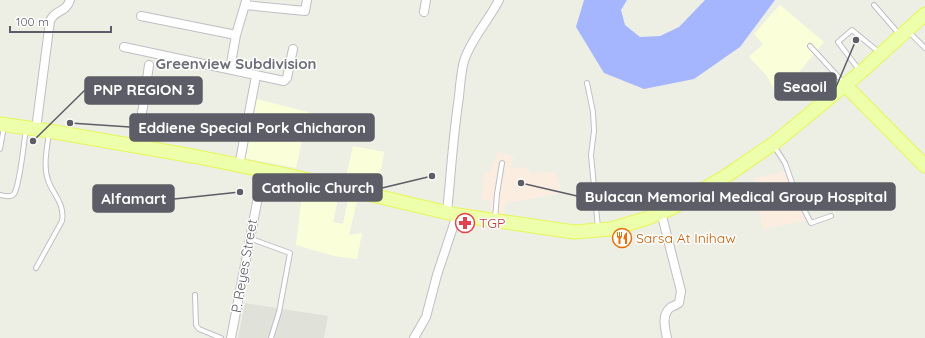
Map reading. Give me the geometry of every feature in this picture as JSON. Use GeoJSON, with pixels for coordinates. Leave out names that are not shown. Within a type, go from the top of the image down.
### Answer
{"type":"FeatureCollection","features":[{"type":"Feature","properties":{"kind":"main road"},"geometry":{"type":"LineString","coordinates":[[2,124],[187,154],[452,214],[574,232],[611,229],[633,223],[661,212],[697,194],[773,144],[861,72],[925,14]]}},
{"type":"Feature","properties":{"kind":"main road"},"geometry":{"type":"LineString","coordinates":[[845,85],[925,166]]}},
{"type":"Feature","properties":{"kind":"street"},"geometry":{"type":"LineString","coordinates":[[31,128],[50,21],[54,14],[66,8],[70,0]]}},
{"type":"Feature","properties":{"kind":"street"},"geometry":{"type":"LineString","coordinates":[[230,69],[236,35],[245,3],[306,11],[307,0]]}},
{"type":"Feature","properties":{"kind":"street"},"geometry":{"type":"LineString","coordinates":[[424,12],[426,0]]}},
{"type":"Feature","properties":{"kind":"street"},"geometry":{"type":"LineString","coordinates":[[414,338],[426,317],[452,214],[451,176],[454,131],[464,61],[499,0]]}},
{"type":"Feature","properties":{"kind":"street"},"geometry":{"type":"LineString","coordinates":[[141,16],[236,35]]}},
{"type":"Feature","properties":{"kind":"street"},"geometry":{"type":"LineString","coordinates":[[124,47],[284,81],[287,78],[293,49]]}},
{"type":"Feature","properties":{"kind":"street"},"geometry":{"type":"LineString","coordinates":[[136,146],[149,65]]}},
{"type":"Feature","properties":{"kind":"street"},"geometry":{"type":"LineString","coordinates":[[239,166],[256,76]]}},
{"type":"Feature","properties":{"kind":"street","name":"P. Reyes Street"},"geometry":{"type":"LineString","coordinates":[[231,338],[263,170]]}},
{"type":"Feature","properties":{"kind":"street"},"geometry":{"type":"LineString","coordinates":[[661,212],[681,291],[679,303],[666,312],[665,326],[667,338]]}},
{"type":"Feature","properties":{"kind":"lane"},"geometry":{"type":"LineString","coordinates":[[874,5],[904,33],[925,48]]}},
{"type":"Feature","properties":{"kind":"lane"},"geometry":{"type":"LineString","coordinates":[[861,72],[838,42],[852,30],[882,54]]}},
{"type":"Feature","properties":{"kind":"lane"},"geometry":{"type":"LineString","coordinates":[[810,46],[845,85]]}},
{"type":"Feature","properties":{"kind":"lane"},"geometry":{"type":"LineString","coordinates":[[587,83],[593,112],[594,131],[591,155],[598,230]]}},
{"type":"Feature","properties":{"kind":"lane"},"geometry":{"type":"LineString","coordinates":[[0,149],[2,124]]}},
{"type":"Feature","properties":{"kind":"lane"},"geometry":{"type":"LineString","coordinates":[[0,195],[5,197],[15,194],[31,128]]}},
{"type":"Feature","properties":{"kind":"lane"},"geometry":{"type":"LineString","coordinates":[[36,268],[62,221],[63,214],[58,199],[48,180],[46,152],[49,131]]}},
{"type":"Feature","properties":{"kind":"lane"},"geometry":{"type":"LineString","coordinates":[[773,144],[785,163],[796,194],[811,223],[831,216]]}},
{"type":"Feature","properties":{"kind":"lane"},"geometry":{"type":"LineString","coordinates":[[495,221],[497,194],[502,163]]}},
{"type":"Feature","properties":{"kind":"lane"},"geometry":{"type":"LineString","coordinates":[[249,238],[290,253],[279,312],[271,338]]}},
{"type":"Feature","properties":{"kind":"lane"},"geometry":{"type":"LineString","coordinates":[[195,295],[196,325],[198,329],[221,338]]}},
{"type":"Feature","properties":{"kind":"shaded area"},"geometry":{"type":"Polygon","coordinates":[[[780,5],[824,42],[799,72],[776,94],[767,76],[749,57],[763,44],[754,34],[780,5]]]}},
{"type":"Feature","properties":{"kind":"shaded area"},"geometry":{"type":"Polygon","coordinates":[[[253,98],[308,112],[296,168],[243,158],[253,98]]]}},
{"type":"Feature","properties":{"kind":"shaded area"},"geometry":{"type":"Polygon","coordinates":[[[353,146],[384,152],[378,188],[345,181],[353,146]]]}},
{"type":"Feature","properties":{"kind":"shaded area"},"geometry":{"type":"Polygon","coordinates":[[[498,152],[514,157],[510,167],[528,168],[531,173],[556,172],[562,193],[506,203],[503,219],[489,216],[491,201],[481,199],[484,171],[490,172],[498,152]]]}},
{"type":"Feature","properties":{"kind":"shaded area"},"geometry":{"type":"Polygon","coordinates":[[[787,171],[806,221],[763,229],[754,178],[787,171]]]}},
{"type":"Feature","properties":{"kind":"shaded area"},"geometry":{"type":"Polygon","coordinates":[[[303,185],[339,193],[333,222],[343,224],[349,195],[358,197],[349,235],[362,233],[357,259],[334,256],[296,245],[303,185]]]}},
{"type":"Feature","properties":{"kind":"shaded area"},"geometry":{"type":"Polygon","coordinates":[[[245,303],[328,316],[324,338],[238,338],[245,303]]]}},
{"type":"Feature","properties":{"kind":"water"},"geometry":{"type":"Polygon","coordinates":[[[584,0],[627,0],[621,10],[625,25],[640,37],[660,36],[679,27],[705,0],[775,0],[740,47],[694,79],[644,89],[604,73],[576,27],[584,0]]]}},
{"type":"Feature","properties":{"kind":"place","name":"Seaoil"},"geometry":{"type":"Point","coordinates":[856,40]}},
{"type":"Feature","properties":{"kind":"place","name":"Eddiene Special Pork Chicharon"},"geometry":{"type":"Point","coordinates":[70,123]}},
{"type":"Feature","properties":{"kind":"place","name":"PNP REGION 3"},"geometry":{"type":"Point","coordinates":[33,141]}},
{"type":"Feature","properties":{"kind":"place","name":"Catholic Church"},"geometry":{"type":"Point","coordinates":[432,176]}},
{"type":"Feature","properties":{"kind":"place","name":"Bulacan Memorial Medical Group Hospital"},"geometry":{"type":"Point","coordinates":[521,183]}},
{"type":"Feature","properties":{"kind":"place","name":"Alfamart"},"geometry":{"type":"Point","coordinates":[240,192]}},
{"type":"Feature","properties":{"kind":"place","name":"TGP"},"geometry":{"type":"Point","coordinates":[465,223]}},
{"type":"Feature","properties":{"kind":"place","name":"Sarsa At Inihaw"},"geometry":{"type":"Point","coordinates":[622,238]}},
{"type":"Feature","properties":{"kind":"district","name":"Greenview Subdivision"},"geometry":{"type":"Point","coordinates":[236,63]}}]}
